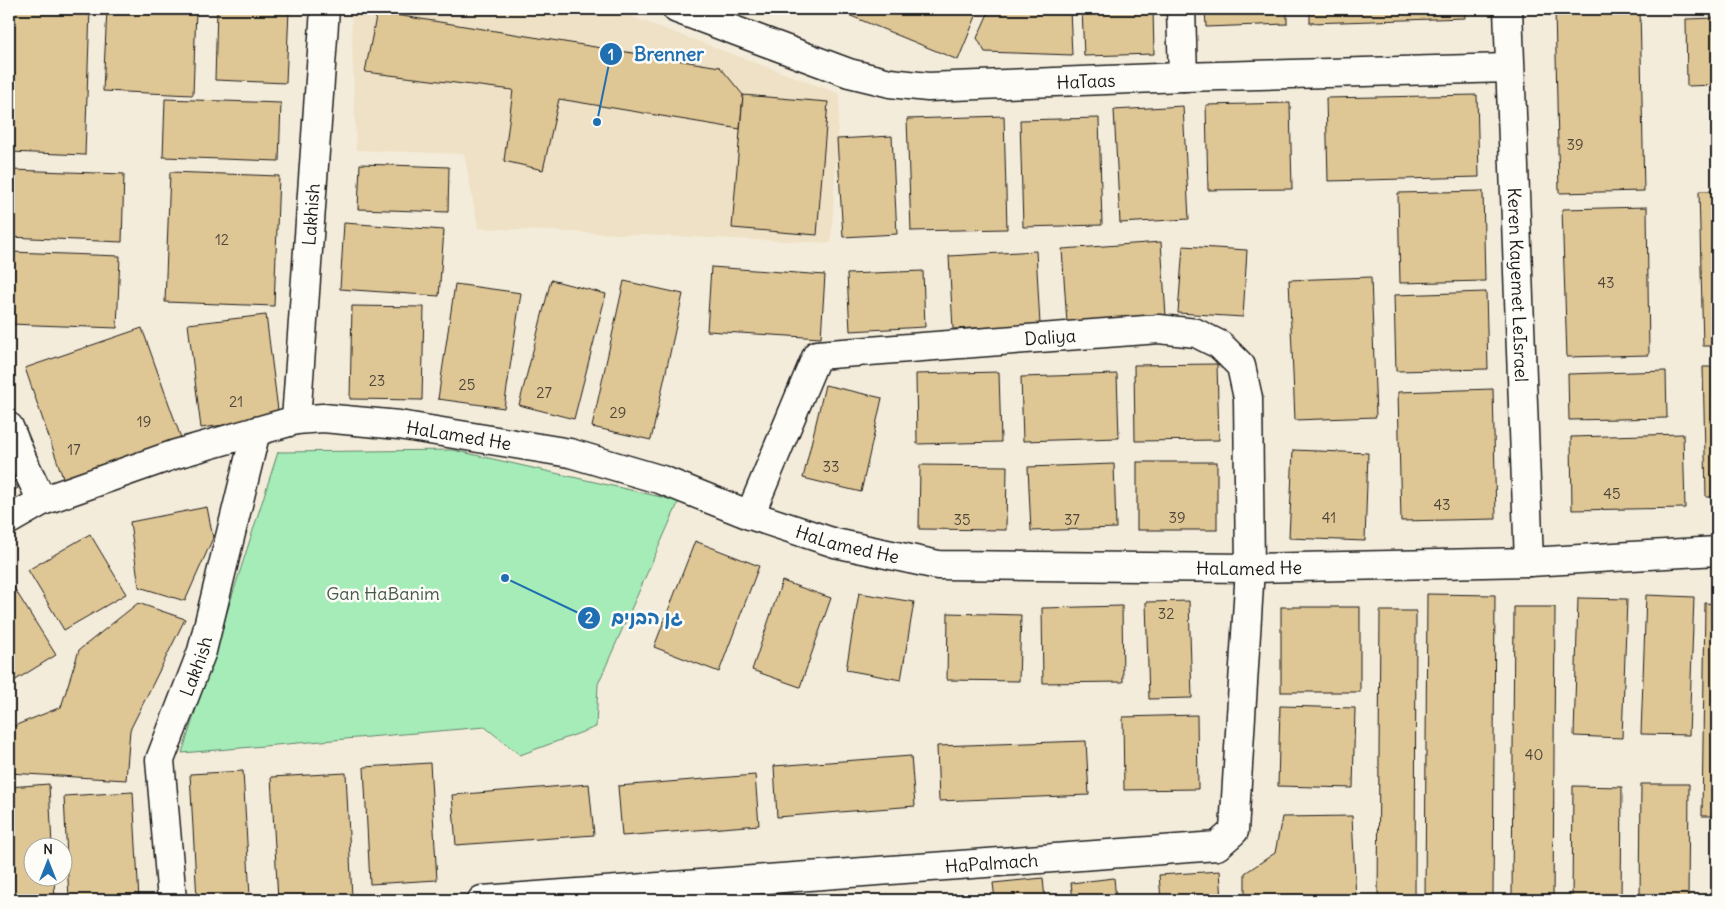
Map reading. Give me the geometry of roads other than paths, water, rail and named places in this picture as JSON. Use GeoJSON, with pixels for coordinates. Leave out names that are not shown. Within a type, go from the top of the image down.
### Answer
{"type":"FeatureCollection","features":[{"type":"Feature","properties":{"kind":"street","name":"Lakhish"},"geometry":{"type":"LineString","coordinates":[[296,420],[325,9]]}},
{"type":"Feature","properties":{"kind":"street","name":"HaTaas"},"geometry":{"type":"LineString","coordinates":[[677,9],[849,73],[890,83],[928,87],[1183,77],[1509,68]]}},
{"type":"Feature","properties":{"kind":"street"},"geometry":{"type":"LineString","coordinates":[[1181,9],[1183,77]]}},
{"type":"Feature","properties":{"kind":"street","name":"Keren Kayemet LeIsrael"},"geometry":{"type":"LineString","coordinates":[[1508,9],[1529,562]]}},
{"type":"Feature","properties":{"kind":"street","name":"Daliya"},"geometry":{"type":"LineString","coordinates":[[750,515],[817,355],[1159,329],[1196,333],[1220,345],[1240,366],[1248,398],[1250,568]]}},
{"type":"Feature","properties":{"kind":"street","name":"HaLamed He"},"geometry":{"type":"LineString","coordinates":[[9,520],[42,501],[176,454],[296,420],[323,418],[399,425],[570,453],[662,480],[750,515],[835,543],[938,565],[1250,568],[1529,562],[1717,551]]}},
{"type":"Feature","properties":{"kind":"street"},"geometry":{"type":"LineString","coordinates":[[9,427],[42,501]]}},
{"type":"Feature","properties":{"kind":"street","name":"Lakhish"},"geometry":{"type":"LineString","coordinates":[[172,900],[160,760],[202,651],[256,431]]}},
{"type":"Feature","properties":{"kind":"street","name":"HaPalmach"},"geometry":{"type":"LineString","coordinates":[[482,900],[1217,846],[1234,831],[1250,568]]}},
{"type":"Feature","properties":{"kind":"place","name":"Brenner"},"geometry":{"type":"Point","coordinates":[597,122]}},
{"type":"Feature","properties":{"kind":"place","name":"גן הבנים"},"geometry":{"type":"Point","coordinates":[505,578]}},
{"type":"Feature","properties":{"kind":"park label","name":"Gan HaBanim"},"geometry":{"type":"Point","coordinates":[383,593]}}]}
